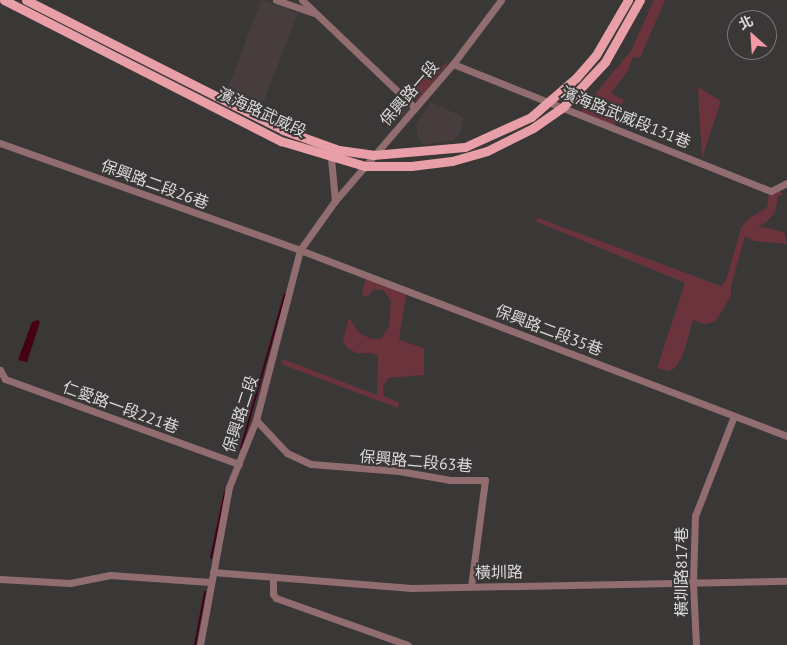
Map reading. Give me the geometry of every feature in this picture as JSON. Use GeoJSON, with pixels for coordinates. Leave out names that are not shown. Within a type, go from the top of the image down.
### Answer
{"type":"FeatureCollection","features":[{"type":"Feature","properties":{"kind":"main road","name":"濱海路武威段"},"geometry":{"type":"LineString","coordinates":[[4,0],[281,141],[331,158],[365,166],[410,166],[470,156],[520,135],[564,106],[605,62],[640,0]]}},
{"type":"Feature","properties":{"kind":"main road","name":"濱海路武威段"},"geometry":{"type":"LineString","coordinates":[[26,0],[283,130],[339,150],[373,155],[465,146],[508,129],[551,101],[596,55],[628,0]]}},
{"type":"Feature","properties":{"kind":"street"},"geometry":{"type":"LineString","coordinates":[[276,0],[317,14]]}},
{"type":"Feature","properties":{"kind":"street"},"geometry":{"type":"LineString","coordinates":[[302,0],[414,106]]}},
{"type":"Feature","properties":{"kind":"street","name":"保興路一段"},"geometry":{"type":"LineString","coordinates":[[335,201],[414,106],[453,64],[501,0]]}},
{"type":"Feature","properties":{"kind":"street","name":"濱海路武威段131巷"},"geometry":{"type":"LineString","coordinates":[[453,64],[564,106],[771,191],[787,183]]}},
{"type":"Feature","properties":{"kind":"street","name":"保興路二段26巷"},"geometry":{"type":"LineString","coordinates":[[0,143],[300,250]]}},
{"type":"Feature","properties":{"kind":"street"},"geometry":{"type":"LineString","coordinates":[[331,158],[335,201]]}},
{"type":"Feature","properties":{"kind":"street","name":"保興路二段"},"geometry":{"type":"LineString","coordinates":[[200,645],[224,508],[256,420],[300,250],[335,201]]}},
{"type":"Feature","properties":{"kind":"street","name":"保興路二段35巷"},"geometry":{"type":"LineString","coordinates":[[300,250],[787,436]]}},
{"type":"Feature","properties":{"kind":"street","name":"仁愛路一段221巷"},"geometry":{"type":"LineString","coordinates":[[0,370],[5,379],[239,464]]}},
{"type":"Feature","properties":{"kind":"street","name":"橫圳路817巷"},"geometry":{"type":"LineString","coordinates":[[696,645],[693,583],[695,516],[734,416]]}},
{"type":"Feature","properties":{"kind":"street","name":"保興路二段63巷"},"geometry":{"type":"LineString","coordinates":[[256,420],[287,453],[310,464],[399,472],[450,480],[485,480],[471,586]]}},
{"type":"Feature","properties":{"kind":"street","name":"橫圳路"},"geometry":{"type":"LineString","coordinates":[[213,572],[411,588],[787,581]]}},
{"type":"Feature","properties":{"kind":"street"},"geometry":{"type":"LineString","coordinates":[[0,579],[70,583],[110,575],[210,582]]}},
{"type":"Feature","properties":{"kind":"street"},"geometry":{"type":"LineString","coordinates":[[273,577],[273,594],[276,598],[408,645]]}},
{"type":"Feature","properties":{"kind":"shaded area"},"geometry":{"type":"Polygon","coordinates":[[[261,0],[298,13],[262,106],[228,88],[261,0]]]}},
{"type":"Feature","properties":{"kind":"shaded area"},"geometry":{"type":"Polygon","coordinates":[[[654,0],[665,0],[640,58],[633,57],[627,72],[611,93],[624,100],[614,125],[580,112],[631,51],[654,0]]]}},
{"type":"Feature","properties":{"kind":"shaded area"},"geometry":{"type":"Polygon","coordinates":[[[450,61],[418,101],[402,90],[408,86],[450,61]]]}},
{"type":"Feature","properties":{"kind":"shaded area"},"geometry":{"type":"Polygon","coordinates":[[[698,87],[721,101],[702,158],[699,107],[698,87]]]}},
{"type":"Feature","properties":{"kind":"shaded area"},"geometry":{"type":"Polygon","coordinates":[[[404,102],[413,107],[403,120],[397,111],[404,102]]]}},
{"type":"Feature","properties":{"kind":"shaded area"},"geometry":{"type":"Polygon","coordinates":[[[431,102],[463,117],[460,133],[454,140],[425,145],[418,139],[416,124],[431,102]]]}},
{"type":"Feature","properties":{"kind":"shaded area"},"geometry":{"type":"Polygon","coordinates":[[[777,189],[783,194],[778,196],[775,213],[765,223],[758,226],[784,232],[787,244],[754,241],[745,236],[731,286],[731,296],[715,322],[705,324],[693,320],[683,355],[675,368],[669,371],[657,368],[685,283],[535,221],[538,218],[721,286],[726,280],[741,228],[749,218],[767,208],[769,193],[777,189]]]}},
{"type":"Feature","properties":{"kind":"shaded area"},"geometry":{"type":"Polygon","coordinates":[[[366,277],[406,295],[399,340],[424,348],[424,375],[388,378],[383,387],[384,396],[399,403],[398,408],[281,364],[283,359],[377,395],[378,356],[371,353],[357,353],[347,348],[343,340],[349,318],[360,334],[372,339],[382,338],[389,326],[391,301],[383,290],[374,289],[367,297],[362,295],[366,277]]]}},
{"type":"Feature","properties":{"kind":"shaded area"},"geometry":{"type":"Polygon","coordinates":[[[38,320],[40,322],[27,362],[18,360],[32,322],[38,320]]]}},
{"type":"Feature","properties":{"kind":"waterway"},"geometry":{"type":"LineString","coordinates":[[241,448],[285,294]]}},
{"type":"Feature","properties":{"kind":"waterway"},"geometry":{"type":"LineString","coordinates":[[211,558],[225,492]]}},
{"type":"Feature","properties":{"kind":"waterway"},"geometry":{"type":"LineString","coordinates":[[195,645],[205,592]]}}]}
